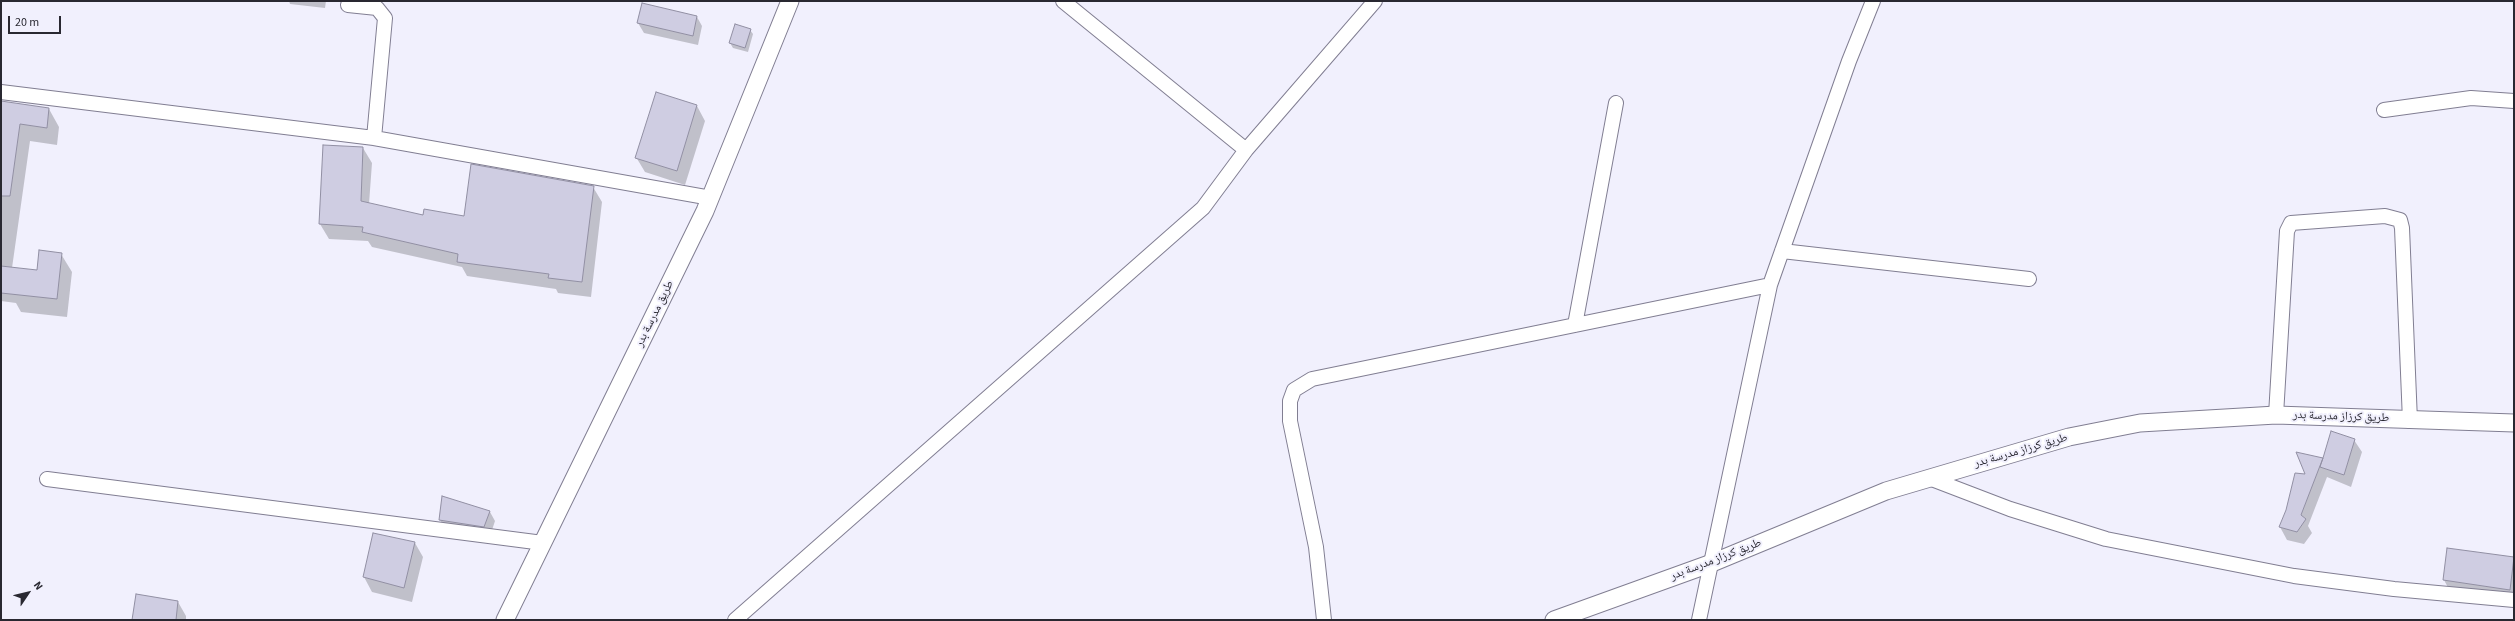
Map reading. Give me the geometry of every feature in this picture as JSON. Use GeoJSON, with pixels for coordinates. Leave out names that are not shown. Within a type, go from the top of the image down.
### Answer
{"type":"FeatureCollection","features":[{"type":"Feature","properties":{"kind":"street","name":"طريق مدرسة بدر"},"geometry":{"type":"LineString","coordinates":[[505,620],[711,198],[790,1]]}},
{"type":"Feature","properties":{"kind":"street"},"geometry":{"type":"LineString","coordinates":[[1063,1],[1246,150]]}},
{"type":"Feature","properties":{"kind":"street"},"geometry":{"type":"LineString","coordinates":[[736,620],[1203,208],[1246,150],[1375,1]]}},
{"type":"Feature","properties":{"kind":"street"},"geometry":{"type":"LineString","coordinates":[[1699,620],[1770,285],[1849,61],[1873,1]]}},
{"type":"Feature","properties":{"kind":"street"},"geometry":{"type":"LineString","coordinates":[[348,4],[377,8],[385,18],[374,138]]}},
{"type":"Feature","properties":{"kind":"street"},"geometry":{"type":"LineString","coordinates":[[1,92],[374,138],[711,198]]}},
{"type":"Feature","properties":{"kind":"street"},"geometry":{"type":"LineString","coordinates":[[2384,110],[2471,98],[2514,101]]}},
{"type":"Feature","properties":{"kind":"street"},"geometry":{"type":"LineString","coordinates":[[1575,325],[1616,103]]}},
{"type":"Feature","properties":{"kind":"street"},"geometry":{"type":"LineString","coordinates":[[2276,415],[2287,231],[2291,223],[2385,216],[2400,220],[2402,228],[2410,420]]}},
{"type":"Feature","properties":{"kind":"street"},"geometry":{"type":"LineString","coordinates":[[1782,251],[2029,279]]}},
{"type":"Feature","properties":{"kind":"street"},"geometry":{"type":"LineString","coordinates":[[1324,620],[1316,547],[1290,421],[1290,401],[1294,390],[1312,379],[1770,285]]}},
{"type":"Feature","properties":{"kind":"street","name":"طريق كرزاز مدرسة بدر"},"geometry":{"type":"LineString","coordinates":[[1554,620],[1712,563],[1886,491],[2069,437],[2140,423],[2276,415],[2514,423]]}},
{"type":"Feature","properties":{"kind":"street"},"geometry":{"type":"LineString","coordinates":[[1929,478],[2010,510],[2106,539],[2294,576],[2394,589],[2514,600]]}},
{"type":"Feature","properties":{"kind":"street"},"geometry":{"type":"LineString","coordinates":[[47,479],[543,543]]}},
{"type":"Feature","properties":{"kind":"building"},"geometry":{"type":"Polygon","coordinates":[[[642,3],[697,16],[693,36],[637,23],[642,3]]]}},
{"type":"Feature","properties":{"kind":"building"},"geometry":{"type":"Polygon","coordinates":[[[735,24],[751,29],[745,48],[729,43],[735,24]]]}},
{"type":"Feature","properties":{"kind":"building"},"geometry":{"type":"Polygon","coordinates":[[[656,92],[697,105],[677,171],[635,158],[656,92]]]}},
{"type":"Feature","properties":{"kind":"building"},"geometry":{"type":"Polygon","coordinates":[[[1,101],[49,108],[47,128],[20,124],[10,196],[1,196],[1,101]]]}},
{"type":"Feature","properties":{"kind":"building"},"geometry":{"type":"Polygon","coordinates":[[[323,145],[363,147],[361,201],[423,215],[424,209],[464,216],[471,164],[594,186],[582,282],[548,278],[549,274],[457,262],[458,254],[362,232],[363,227],[319,224],[323,145]]]}},
{"type":"Feature","properties":{"kind":"building"},"geometry":{"type":"Polygon","coordinates":[[[39,250],[62,253],[57,299],[1,293],[1,266],[37,270],[39,250]]]}},
{"type":"Feature","properties":{"kind":"building"},"geometry":{"type":"Polygon","coordinates":[[[2331,431],[2355,439],[2344,475],[2320,467],[2331,431]]]}},
{"type":"Feature","properties":{"kind":"building"},"geometry":{"type":"Polygon","coordinates":[[[2296,452],[2323,458],[2301,515],[2306,519],[2297,532],[2279,527],[2286,510],[2295,473],[2305,474],[2296,452]]]}},
{"type":"Feature","properties":{"kind":"building"},"geometry":{"type":"Polygon","coordinates":[[[442,496],[490,511],[484,527],[439,520],[442,496]]]}},
{"type":"Feature","properties":{"kind":"building"},"geometry":{"type":"Polygon","coordinates":[[[373,533],[415,542],[404,588],[363,577],[373,533]]]}},
{"type":"Feature","properties":{"kind":"building"},"geometry":{"type":"Polygon","coordinates":[[[2447,548],[2514,557],[2510,590],[2443,580],[2447,548]]]}},
{"type":"Feature","properties":{"kind":"building"},"geometry":{"type":"Polygon","coordinates":[[[136,594],[178,601],[176,620],[132,620],[136,594]]]}}]}
